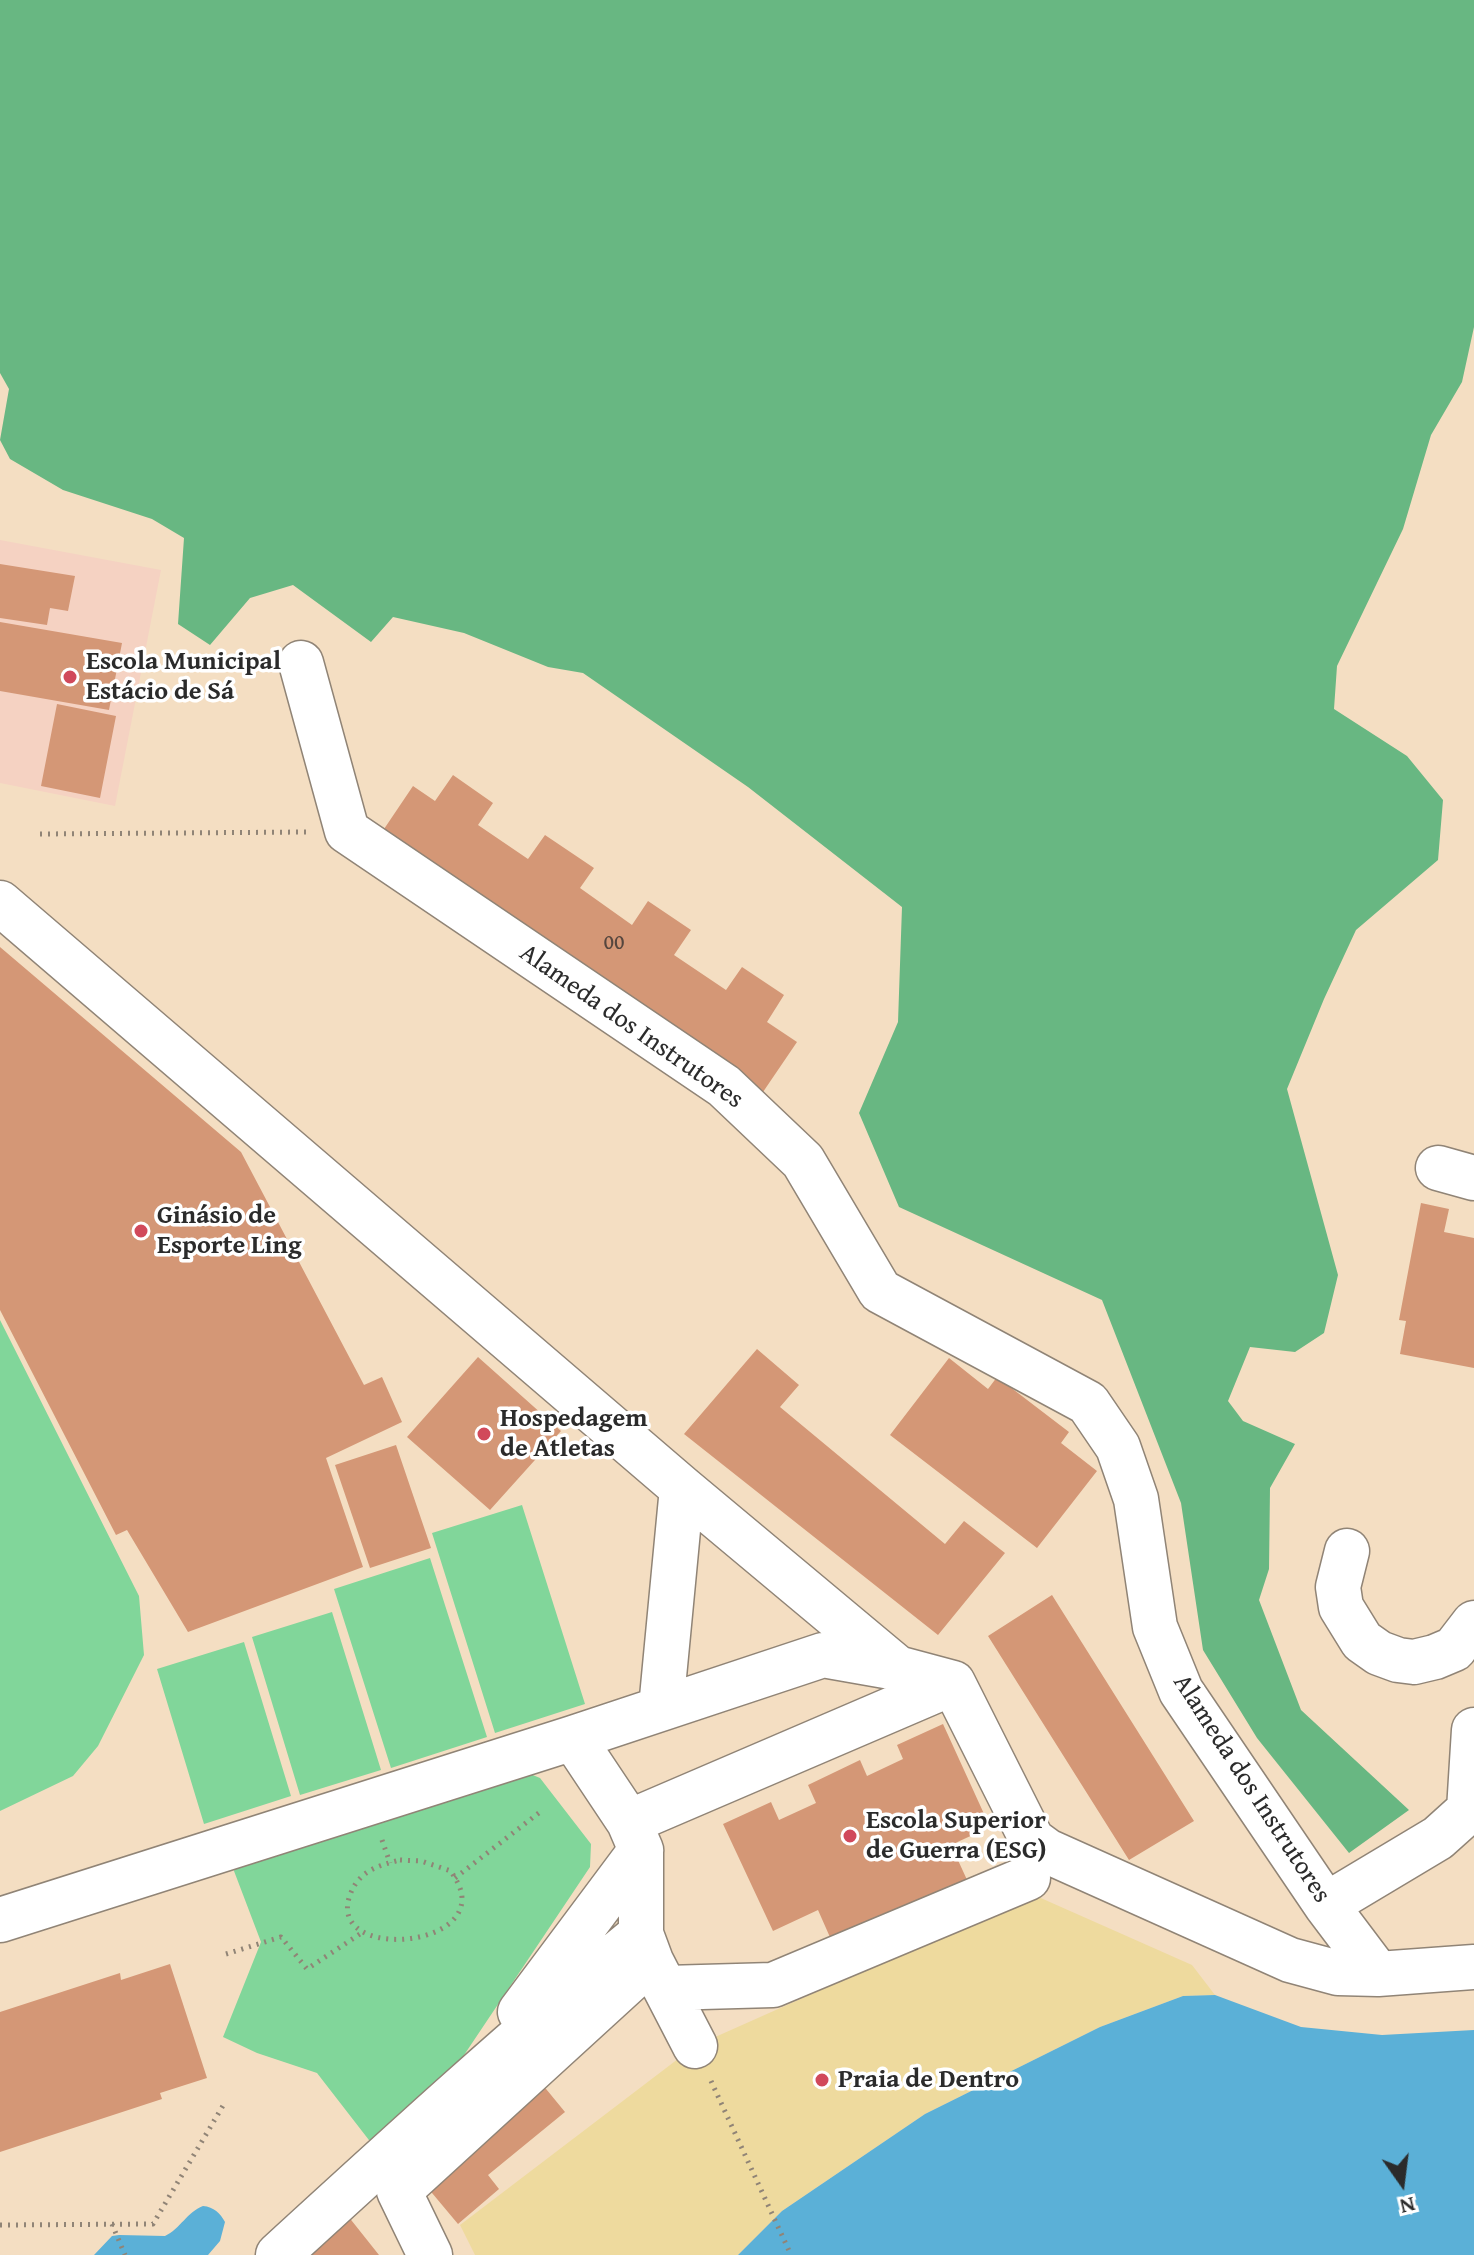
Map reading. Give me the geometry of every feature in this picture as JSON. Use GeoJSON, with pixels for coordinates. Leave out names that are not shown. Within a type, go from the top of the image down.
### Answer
{"type":"FeatureCollection","features":[{"type":"Feature","properties":{"kind":"street"},"geometry":{"type":"LineString","coordinates":[[301,663],[347,831]]}},
{"type":"Feature","properties":{"kind":"street","name":"Alameda dos Instrutores"},"geometry":{"type":"LineString","coordinates":[[347,831],[724,1086],[803,1161],[880,1291],[1088,1403],[1118,1447],[1136,1499],[1155,1627],[1181,1691],[1326,1905],[1378,1974]]}},
{"type":"Feature","properties":{"kind":"street"},"geometry":{"type":"LineString","coordinates":[[0,903],[682,1488],[897,1668]]}},
{"type":"Feature","properties":{"kind":"street"},"geometry":{"type":"LineString","coordinates":[[661,1708],[682,1488]]}},
{"type":"Feature","properties":{"kind":"street"},"geometry":{"type":"LineString","coordinates":[[1347,1551],[1338,1587],[1341,1607],[1362,1641],[1379,1653],[1414,1662],[1435,1657],[1454,1649],[1474,1623]]}},
{"type":"Feature","properties":{"kind":"street"},"geometry":{"type":"LineString","coordinates":[[0,1920],[823,1655],[897,1668],[953,1683],[1032,1840],[1047,1851],[1290,1960],[1338,1973],[1378,1974],[1474,1967]]}},
{"type":"Feature","properties":{"kind":"street"},"geometry":{"type":"LineString","coordinates":[[465,2084],[635,1836],[953,1683]]}},
{"type":"Feature","properties":{"kind":"street"},"geometry":{"type":"LineString","coordinates":[[1326,1905],[1438,1838],[1469,1810],[1474,1730]]}},
{"type":"Feature","properties":{"kind":"street"},"geometry":{"type":"LineString","coordinates":[[573,1738],[635,1836],[653,1961],[695,2046]]}},
{"type":"Feature","properties":{"kind":"street"},"geometry":{"type":"LineString","coordinates":[[278,2255],[573,1990],[653,1961],[773,1985],[1028,1878]]}},
{"type":"Feature","properties":{"kind":"street"},"geometry":{"type":"LineString","coordinates":[[430,2255],[399,2191],[653,1961]]}},
{"type":"Feature","properties":{"kind":"path"},"geometry":{"type":"LineString","coordinates":[[40,834],[347,831]]}},
{"type":"Feature","properties":{"kind":"path"},"geometry":{"type":"LineString","coordinates":[[455,1878],[540,1812]]}},
{"type":"Feature","properties":{"kind":"path"},"geometry":{"type":"LineString","coordinates":[[400,1860],[421,1861],[451,1871],[461,1887],[463,1902],[443,1929],[402,1940],[363,1932],[353,1922],[347,1907],[352,1887],[361,1875],[400,1860]]}},
{"type":"Feature","properties":{"kind":"path"},"geometry":{"type":"LineString","coordinates":[[226,1954],[281,1937],[307,1969],[363,1932]]}},
{"type":"Feature","properties":{"kind":"path"},"geometry":{"type":"LineString","coordinates":[[695,2046],[791,2255]]}},
{"type":"Feature","properties":{"kind":"path"},"geometry":{"type":"LineString","coordinates":[[0,2225],[153,2224],[224,2104]]}},
{"type":"Feature","properties":{"kind":"path"},"geometry":{"type":"LineString","coordinates":[[112,2224],[125,2255]]}},
{"type":"Feature","properties":{"kind":"shaded area","name":"Escola Municipal Estácio de Sá"},"geometry":{"type":"Polygon","coordinates":[[[0,540],[161,570],[115,806],[0,783],[0,540]]]}},
{"type":"Feature","properties":{"kind":"green space"},"geometry":{"type":"Polygon","coordinates":[[[0,0],[1474,0],[1474,327],[1462,382],[1431,435],[1403,529],[1337,666],[1334,709],[1407,756],[1443,800],[1438,860],[1356,930],[1287,1089],[1338,1275],[1324,1333],[1295,1352],[1250,1347],[1228,1401],[1243,1421],[1295,1444],[1270,1488],[1269,1569],[1259,1600],[1301,1710],[1409,1810],[1349,1853],[1257,1738],[1203,1650],[1181,1503],[1102,1300],[899,1207],[859,1113],[898,1022],[902,907],[748,787],[583,673],[548,667],[464,633],[393,617],[371,642],[293,585],[250,598],[210,645],[178,624],[184,538],[152,519],[63,490],[10,459],[0,440],[9,389],[0,373],[0,0]]]}},
{"type":"Feature","properties":{"kind":"green space"},"geometry":{"type":"Polygon","coordinates":[[[0,1320],[139,1596],[144,1655],[98,1746],[73,1776],[0,1811],[0,1320]]]}},
{"type":"Feature","properties":{"kind":"green space"},"geometry":{"type":"Polygon","coordinates":[[[522,1505],[585,1704],[495,1733],[432,1533],[522,1505]]]}},
{"type":"Feature","properties":{"kind":"green space"},"geometry":{"type":"Polygon","coordinates":[[[430,1558],[487,1737],[391,1768],[334,1589],[430,1558]]]}},
{"type":"Feature","properties":{"kind":"green space"},"geometry":{"type":"Polygon","coordinates":[[[332,1612],[381,1770],[300,1795],[252,1637],[332,1612]]]}},
{"type":"Feature","properties":{"kind":"green space"},"geometry":{"type":"Polygon","coordinates":[[[244,1642],[291,1796],[204,1824],[157,1669],[244,1642]]]}},
{"type":"Feature","properties":{"kind":"green space"},"geometry":{"type":"Polygon","coordinates":[[[523,1771],[540,1778],[591,1844],[590,1867],[450,2076],[372,2144],[317,2073],[257,2053],[223,2037],[261,1942],[234,1871],[236,1861],[523,1771]]]}},
{"type":"Feature","properties":{"kind":"sand","name":"Praia de Dentro"},"geometry":{"type":"Polygon","coordinates":[[[1034,1895],[1192,1965],[1215,1995],[1183,1996],[1100,2027],[925,2114],[782,2211],[738,2255],[475,2255],[460,2225],[695,2046],[1034,1895]]]}},
{"type":"Feature","properties":{"kind":"water"},"geometry":{"type":"Polygon","coordinates":[[[1215,1995],[1301,2027],[1382,2035],[1474,2030],[1474,2255],[738,2255],[782,2211],[925,2114],[1100,2027],[1183,1996],[1215,1995]]]}},
{"type":"Feature","properties":{"kind":"water"},"geometry":{"type":"Polygon","coordinates":[[[203,2206],[216,2211],[225,2222],[220,2241],[208,2255],[94,2255],[112,2236],[165,2236],[203,2206]]]}},
{"type":"Feature","properties":{"kind":"building"},"geometry":{"type":"Polygon","coordinates":[[[0,564],[75,576],[68,611],[50,608],[47,625],[0,618],[0,564]]]}},
{"type":"Feature","properties":{"kind":"building"},"geometry":{"type":"Polygon","coordinates":[[[0,622],[122,643],[109,710],[0,691],[0,622]]]}},
{"type":"Feature","properties":{"kind":"building"},"geometry":{"type":"Polygon","coordinates":[[[57,704],[116,716],[100,798],[41,786],[57,704]]]}},
{"type":"Feature","properties":{"kind":"building"},"geometry":{"type":"Polygon","coordinates":[[[453,775],[493,803],[478,825],[528,859],[545,835],[594,868],[580,888],[632,925],[648,901],[691,930],[674,955],[726,990],[742,967],[784,995],[767,1022],[797,1042],[763,1092],[382,832],[413,786],[435,801],[453,775]]]}},
{"type":"Feature","properties":{"kind":"building","name":"Ginásio de Esporte Ling"},"geometry":{"type":"Polygon","coordinates":[[[0,947],[241,1152],[364,1385],[382,1377],[402,1422],[326,1458],[363,1567],[188,1632],[127,1530],[116,1535],[0,1310],[0,947]]]}},
{"type":"Feature","properties":{"kind":"building"},"geometry":{"type":"Polygon","coordinates":[[[1421,1203],[1449,1209],[1444,1232],[1474,1238],[1474,1368],[1400,1354],[1406,1321],[1399,1320],[1421,1203]]]}},
{"type":"Feature","properties":{"kind":"building"},"geometry":{"type":"Polygon","coordinates":[[[757,1349],[799,1385],[780,1407],[945,1544],[964,1521],[1005,1553],[938,1635],[684,1434],[757,1349]]]}},
{"type":"Feature","properties":{"kind":"building","name":"Hospedagem de Atletas"},"geometry":{"type":"Polygon","coordinates":[[[478,1357],[561,1431],[490,1510],[407,1437],[478,1357]]]}},
{"type":"Feature","properties":{"kind":"building"},"geometry":{"type":"Polygon","coordinates":[[[949,1358],[988,1389],[997,1377],[1069,1432],[1061,1443],[1097,1471],[1037,1548],[890,1435],[949,1358]]]}},
{"type":"Feature","properties":{"kind":"building"},"geometry":{"type":"Polygon","coordinates":[[[396,1445],[431,1548],[370,1568],[335,1465],[396,1445]]]}},
{"type":"Feature","properties":{"kind":"building"},"geometry":{"type":"Polygon","coordinates":[[[1052,1595],[1194,1821],[1129,1860],[988,1636],[1052,1595]]]}},
{"type":"Feature","properties":{"kind":"building","name":"Escola Superior de Guerra (ESG)"},"geometry":{"type":"Polygon","coordinates":[[[943,1724],[990,1827],[951,1845],[968,1882],[833,1944],[818,1910],[773,1931],[723,1824],[771,1802],[779,1820],[816,1803],[808,1785],[860,1760],[867,1776],[903,1759],[897,1745],[943,1724]]]}},
{"type":"Feature","properties":{"kind":"building"},"geometry":{"type":"Polygon","coordinates":[[[170,1964],[207,2078],[160,2093],[162,2099],[0,2152],[0,2012],[120,1973],[121,1980],[170,1964]]]}},
{"type":"Feature","properties":{"kind":"building"},"geometry":{"type":"Polygon","coordinates":[[[542,2084],[565,2112],[488,2175],[499,2189],[458,2224],[427,2187],[542,2084]]]}},
{"type":"Feature","properties":{"kind":"building"},"geometry":{"type":"Polygon","coordinates":[[[344,2211],[379,2255],[290,2255],[344,2211]]]}},
{"type":"Feature","properties":{"kind":"place","name":"Escola Municipal Estácio de Sá"},"geometry":{"type":"Point","coordinates":[70,677]}},
{"type":"Feature","properties":{"kind":"place","name":"Ginásio de Esporte Ling"},"geometry":{"type":"Point","coordinates":[141,1231]}},
{"type":"Feature","properties":{"kind":"place","name":"Hospedagem de Atletas"},"geometry":{"type":"Point","coordinates":[484,1434]}},
{"type":"Feature","properties":{"kind":"place","name":"Escola Superior de Guerra (ESG)"},"geometry":{"type":"Point","coordinates":[850,1836]}},
{"type":"Feature","properties":{"kind":"place","name":"Praia de Dentro"},"geometry":{"type":"Point","coordinates":[822,2080]}}]}
